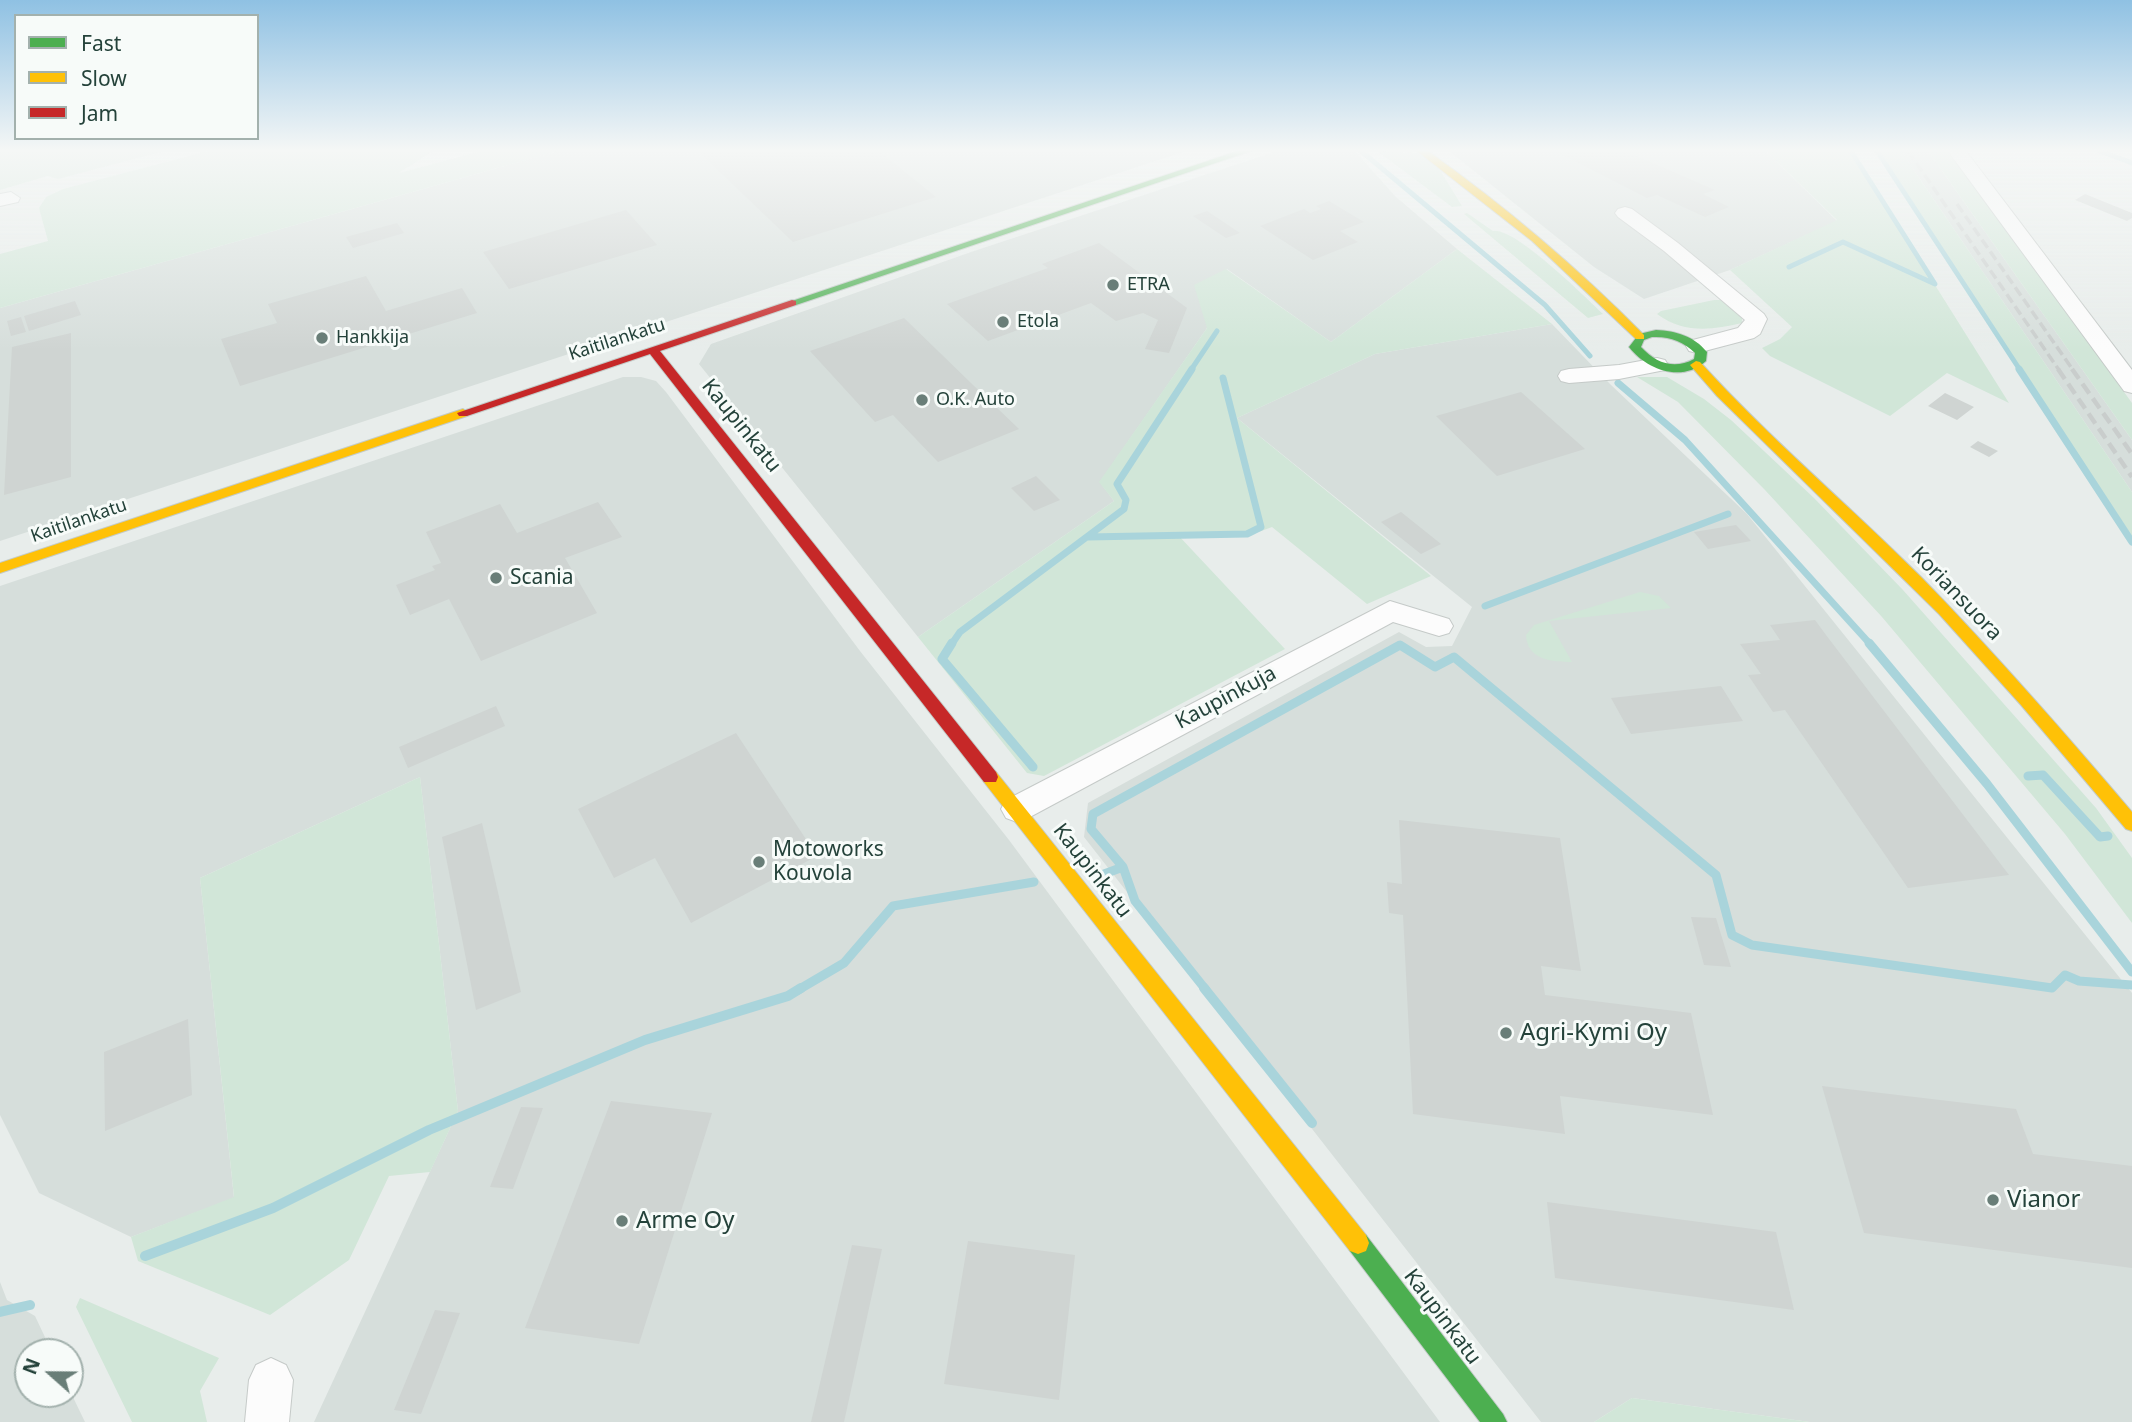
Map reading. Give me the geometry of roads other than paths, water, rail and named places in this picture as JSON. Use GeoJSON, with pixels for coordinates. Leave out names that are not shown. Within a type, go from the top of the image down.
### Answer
{"type":"FeatureCollection","features":[{"type":"Feature","properties":{"kind":"street","name":"Kaitilankatu"},"geometry":{"type":"LineString","coordinates":[[0,568],[1047,217]]}},
{"type":"Feature","properties":{"kind":"street"},"geometry":{"type":"LineString","coordinates":[[1508,217],[1592,286],[1638,339]]}},
{"type":"Feature","properties":{"kind":"street"},"geometry":{"type":"LineString","coordinates":[[1631,217],[1671,247],[1756,319],[1752,329],[1696,356],[1683,369],[1662,367],[1569,376],[1638,339],[1656,333],[1678,336]]}},
{"type":"Feature","properties":{"kind":"street"},"geometry":{"type":"LineString","coordinates":[[2006,217],[2132,386]]}},
{"type":"Feature","properties":{"kind":"street"},"geometry":{"type":"LineString","coordinates":[[1592,286],[1678,336],[1696,356]]}},
{"type":"Feature","properties":{"kind":"street","name":"Koriansuora"},"geometry":{"type":"LineString","coordinates":[[1638,339],[1635,347],[1639,354],[1733,408],[1829,495],[1917,582],[2027,700],[2132,824]]}},
{"type":"Feature","properties":{"kind":"street","name":"Kaupinkatu"},"geometry":{"type":"LineString","coordinates":[[652,349],[1415,1315],[1495,1422]]}},
{"type":"Feature","properties":{"kind":"street","name":"Koriansuora"},"geometry":{"type":"LineString","coordinates":[[1696,356],[1733,408]]}},
{"type":"Feature","properties":{"kind":"street","name":"Kaupinkuja"},"geometry":{"type":"LineString","coordinates":[[1017,809],[1390,611],[1439,626]]}},
{"type":"Feature","properties":{"kind":"street"},"geometry":{"type":"LineString","coordinates":[[267,1422],[271,1380]]}},
{"type":"Feature","properties":{"kind":"waterway"},"geometry":{"type":"LineString","coordinates":[[1440,217],[1545,305],[1590,356]]}},
{"type":"Feature","properties":{"kind":"waterway"},"geometry":{"type":"LineString","coordinates":[[1789,267],[1843,242],[1935,284],[1893,217]]}},
{"type":"Feature","properties":{"kind":"waterway"},"geometry":{"type":"LineString","coordinates":[[1920,217],[2020,370]]}},
{"type":"Feature","properties":{"kind":"waterway"},"geometry":{"type":"LineString","coordinates":[[1191,370],[1217,331]]}},
{"type":"Feature","properties":{"kind":"waterway"},"geometry":{"type":"LineString","coordinates":[[951,645],[960,632],[1124,509],[1126,500],[1117,484],[1192,369]]}},
{"type":"Feature","properties":{"kind":"waterway"},"geometry":{"type":"LineString","coordinates":[[2019,369],[2132,542]]}},
{"type":"Feature","properties":{"kind":"waterway"},"geometry":{"type":"LineString","coordinates":[[1088,537],[1247,534],[1261,527],[1223,378]]}},
{"type":"Feature","properties":{"kind":"waterway"},"geometry":{"type":"LineString","coordinates":[[1618,383],[1685,440],[1871,645]]}},
{"type":"Feature","properties":{"kind":"waterway"},"geometry":{"type":"LineString","coordinates":[[1485,606],[1728,514]]}},
{"type":"Feature","properties":{"kind":"waterway"},"geometry":{"type":"LineString","coordinates":[[952,643],[942,659],[1033,767]]}},
{"type":"Feature","properties":{"kind":"waterway"},"geometry":{"type":"LineString","coordinates":[[1869,643],[1987,784],[2132,972]]}},
{"type":"Feature","properties":{"kind":"waterway"},"geometry":{"type":"LineString","coordinates":[[1123,867],[1091,829],[1093,814],[1400,645],[1435,667],[1454,657],[1716,875],[1732,935],[1752,945],[2052,988],[2065,975],[2079,981],[2132,985]]}},
{"type":"Feature","properties":{"kind":"waterway"},"geometry":{"type":"LineString","coordinates":[[2028,776],[2043,775],[2100,837],[2108,836]]}},
{"type":"Feature","properties":{"kind":"waterway"},"geometry":{"type":"LineString","coordinates":[[1104,874],[1123,867]]}},
{"type":"Feature","properties":{"kind":"waterway"},"geometry":{"type":"LineString","coordinates":[[1123,867],[1135,901],[1206,990]]}},
{"type":"Feature","properties":{"kind":"waterway"},"geometry":{"type":"LineString","coordinates":[[798,990],[844,963],[893,906],[1034,882]]}},
{"type":"Feature","properties":{"kind":"waterway"},"geometry":{"type":"LineString","coordinates":[[145,1256],[273,1208],[429,1130],[645,1040],[788,996],[801,988]]}},
{"type":"Feature","properties":{"kind":"waterway"},"geometry":{"type":"LineString","coordinates":[[1204,988],[1312,1123]]}},
{"type":"Feature","properties":{"kind":"waterway"},"geometry":{"type":"LineString","coordinates":[[0,1312],[30,1305]]}},
{"type":"Feature","properties":{"kind":"railway"},"geometry":{"type":"LineString","coordinates":[[1954,217],[2059,370]]}},
{"type":"Feature","properties":{"kind":"railway"},"geometry":{"type":"LineString","coordinates":[[1966,217],[2073,370]]}},
{"type":"Feature","properties":{"kind":"railway"},"geometry":{"type":"LineString","coordinates":[[2058,369],[2132,477]]}},
{"type":"Feature","properties":{"kind":"railway"},"geometry":{"type":"LineString","coordinates":[[2072,369],[2132,454]]}},
{"type":"Feature","properties":{"kind":"place","name":"ETRA"},"geometry":{"type":"Point","coordinates":[1113,285]}},
{"type":"Feature","properties":{"kind":"place","name":"Etola"},"geometry":{"type":"Point","coordinates":[1003,322]}},
{"type":"Feature","properties":{"kind":"place","name":"Hankkija"},"geometry":{"type":"Point","coordinates":[322,338]}},
{"type":"Feature","properties":{"kind":"place","name":"O.K. Auto"},"geometry":{"type":"Point","coordinates":[922,400]}},
{"type":"Feature","properties":{"kind":"place","name":"Scania"},"geometry":{"type":"Point","coordinates":[496,578]}},
{"type":"Feature","properties":{"kind":"place","name":"Motoworks Kouvola"},"geometry":{"type":"Point","coordinates":[759,862]}},
{"type":"Feature","properties":{"kind":"place","name":"Agri-Kymi Oy"},"geometry":{"type":"Point","coordinates":[1506,1033]}},
{"type":"Feature","properties":{"kind":"place","name":"Vianor"},"geometry":{"type":"Point","coordinates":[1993,1200]}},
{"type":"Feature","properties":{"kind":"place","name":"Arme Oy"},"geometry":{"type":"Point","coordinates":[622,1221]}}]}
